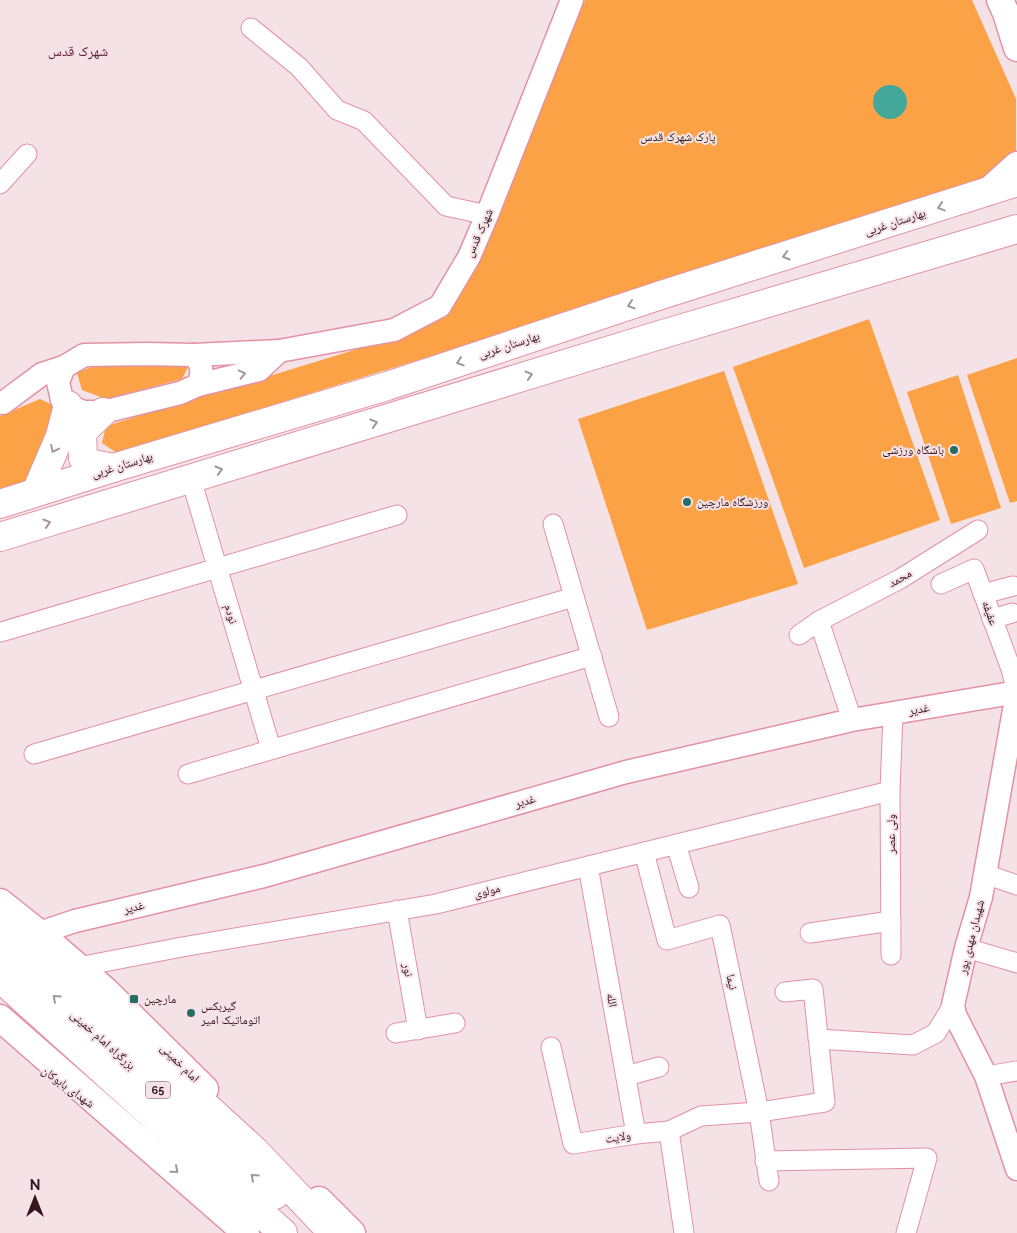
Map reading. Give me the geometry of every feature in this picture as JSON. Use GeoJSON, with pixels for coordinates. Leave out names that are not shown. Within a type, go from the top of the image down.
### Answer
{"type":"FeatureCollection","features":[{"type":"Feature","properties":{"kind":"main road"},"geometry":{"type":"LineString","coordinates":[[1000,0],[1017,48]]}},
{"type":"Feature","properties":{"kind":"main road"},"geometry":{"type":"LineString","coordinates":[[988,192],[1017,166]]}},
{"type":"Feature","properties":{"kind":"main road","name":"بهارستان غربی"},"geometry":{"type":"LineString","coordinates":[[0,504],[387,386],[662,295],[1017,182]]}},
{"type":"Feature","properties":{"kind":"main road"},"geometry":{"type":"LineString","coordinates":[[0,537],[672,331],[1017,229]]}},
{"type":"Feature","properties":{"kind":"main road"},"geometry":{"type":"LineString","coordinates":[[662,295],[672,331]]}},
{"type":"Feature","properties":{"kind":"main road"},"geometry":{"type":"LineString","coordinates":[[36,492],[60,436],[64,399]]}},
{"type":"Feature","properties":{"kind":"main road"},"geometry":{"type":"LineString","coordinates":[[103,412],[82,432],[83,458],[93,464],[113,468]]}},
{"type":"Feature","properties":{"kind":"main road","name":"امام خمینی"},"geometry":{"type":"LineString","coordinates":[[0,902],[105,990],[352,1233]]}},
{"type":"Feature","properties":{"kind":"main road"},"geometry":{"type":"LineString","coordinates":[[0,918],[255,1151],[333,1233]]}},
{"type":"Feature","properties":{"kind":"main road","name":"بزرگراه امام خمینی"},"geometry":{"type":"LineString","coordinates":[[0,948],[317,1233]]}},
{"type":"Feature","properties":{"kind":"main road","name":"بزرگراه امام خمینی"},"geometry":{"type":"LineString","coordinates":[[0,978],[283,1233]]}},
{"type":"Feature","properties":{"kind":"main road"},"geometry":{"type":"LineString","coordinates":[[0,994],[277,1233]]}},
{"type":"Feature","properties":{"kind":"main road"},"geometry":{"type":"LineString","coordinates":[[0,1018],[246,1233]]}},
{"type":"Feature","properties":{"kind":"street","name":"شهرک قدس"},"geometry":{"type":"LineString","coordinates":[[194,355],[279,352],[394,330],[440,306],[469,257],[572,0]]}},
{"type":"Feature","properties":{"kind":"street"},"geometry":{"type":"LineString","coordinates":[[251,28],[299,67],[337,110],[364,121],[446,206],[487,215]]}},
{"type":"Feature","properties":{"kind":"street"},"geometry":{"type":"LineString","coordinates":[[0,184],[27,154]]}},
{"type":"Feature","properties":{"kind":"street"},"geometry":{"type":"LineString","coordinates":[[1,404],[28,394],[64,399],[83,412],[103,412],[180,393],[198,385],[259,370],[279,352]]}},
{"type":"Feature","properties":{"kind":"street"},"geometry":{"type":"LineString","coordinates":[[1,404],[42,374],[64,367],[84,355],[194,355],[201,364],[202,375],[198,385]]}},
{"type":"Feature","properties":{"kind":"street"},"geometry":{"type":"LineString","coordinates":[[64,367],[58,382],[64,399]]}},
{"type":"Feature","properties":{"kind":"street","name":"نودم"},"geometry":{"type":"LineString","coordinates":[[191,479],[271,749]]}},
{"type":"Feature","properties":{"kind":"street"},"geometry":{"type":"LineString","coordinates":[[1,632],[397,515]]}},
{"type":"Feature","properties":{"kind":"street"},"geometry":{"type":"LineString","coordinates":[[553,524],[609,717]]}},
{"type":"Feature","properties":{"kind":"street","name":"محمد"},"geometry":{"type":"LineString","coordinates":[[798,635],[819,621],[900,578],[978,530]]}},
{"type":"Feature","properties":{"kind":"street","name":"عفیفه"},"geometry":{"type":"LineString","coordinates":[[941,584],[974,569],[992,619],[1014,668],[1017,692]]}},
{"type":"Feature","properties":{"kind":"street"},"geometry":{"type":"LineString","coordinates":[[983,594],[1013,586]]}},
{"type":"Feature","properties":{"kind":"street"},"geometry":{"type":"LineString","coordinates":[[34,754],[574,597]]}},
{"type":"Feature","properties":{"kind":"street"},"geometry":{"type":"LineString","coordinates":[[992,619],[1012,613]]}},
{"type":"Feature","properties":{"kind":"street"},"geometry":{"type":"LineString","coordinates":[[819,621],[852,720]]}},
{"type":"Feature","properties":{"kind":"street"},"geometry":{"type":"LineString","coordinates":[[188,774],[592,656]]}},
{"type":"Feature","properties":{"kind":"street","name":"غدیر"},"geometry":{"type":"LineString","coordinates":[[39,933],[75,921],[264,876],[626,772],[852,720],[1017,692]]}},
{"type":"Feature","properties":{"kind":"street","name":"شهیدان مهدی پور"},"geometry":{"type":"LineString","coordinates":[[953,1005],[1010,777],[1017,692]]}},
{"type":"Feature","properties":{"kind":"street","name":"ولی عصر"},"geometry":{"type":"LineString","coordinates":[[891,954],[890,791],[893,713]]}},
{"type":"Feature","properties":{"kind":"street","name":"مولوی"},"geometry":{"type":"LineString","coordinates":[[78,967],[182,947],[436,904],[890,791]]}},
{"type":"Feature","properties":{"kind":"street"},"geometry":{"type":"LineString","coordinates":[[676,844],[688,888]]}},
{"type":"Feature","properties":{"kind":"street","name":"نیما"},"geometry":{"type":"LineString","coordinates":[[644,852],[668,940],[720,925],[759,1112],[769,1181]]}},
{"type":"Feature","properties":{"kind":"street","name":"الله"},"geometry":{"type":"LineString","coordinates":[[588,866],[636,1134]]}},
{"type":"Feature","properties":{"kind":"street"},"geometry":{"type":"LineString","coordinates":[[985,874],[1017,885]]}},
{"type":"Feature","properties":{"kind":"street","name":"نور"},"geometry":{"type":"LineString","coordinates":[[397,910],[418,1030]]}},
{"type":"Feature","properties":{"kind":"street"},"geometry":{"type":"LineString","coordinates":[[810,933],[891,921]]}},
{"type":"Feature","properties":{"kind":"street"},"geometry":{"type":"LineString","coordinates":[[966,948],[1017,963]]}},
{"type":"Feature","properties":{"kind":"street"},"geometry":{"type":"LineString","coordinates":[[785,992],[812,989],[818,1039],[913,1045],[936,1033],[953,1005]]}},
{"type":"Feature","properties":{"kind":"street"},"geometry":{"type":"LineString","coordinates":[[953,1005],[955,1015],[986,1076],[1017,1170]]}},
{"type":"Feature","properties":{"kind":"street"},"geometry":{"type":"LineString","coordinates":[[396,1033],[455,1023]]}},
{"type":"Feature","properties":{"kind":"street","name":"شهدای بابوکان"},"geometry":{"type":"LineString","coordinates":[[0,1035],[50,1075],[138,1138]]}},
{"type":"Feature","properties":{"kind":"street","name":"ولایت"},"geometry":{"type":"LineString","coordinates":[[551,1047],[573,1144],[669,1131],[701,1116],[759,1112],[825,1102],[818,1039]]}},
{"type":"Feature","properties":{"kind":"street"},"geometry":{"type":"LineString","coordinates":[[626,1076],[659,1067]]}},
{"type":"Feature","properties":{"kind":"street"},"geometry":{"type":"LineString","coordinates":[[986,1076],[1017,1071]]}},
{"type":"Feature","properties":{"kind":"street"},"geometry":{"type":"LineString","coordinates":[[669,1131],[684,1233]]}},
{"type":"Feature","properties":{"kind":"street"},"geometry":{"type":"LineString","coordinates":[[765,1161],[927,1158],[906,1233]]}},
{"type":"Feature","properties":{"kind":"green space","name":"پارک شهرک قدس"},"geometry":{"type":"Polygon","coordinates":[[[585,0],[972,0],[1016,99],[1016,152],[987,184],[117,453],[102,443],[106,426],[390,339],[446,317],[494,223],[585,0]]]}},
{"type":"Feature","properties":{"kind":"green space","name":"ورزشگاه مارچین"},"geometry":{"type":"Polygon","coordinates":[[[869,319],[940,520],[804,568],[733,367],[869,319]]]}},
{"type":"Feature","properties":{"kind":"green space"},"geometry":{"type":"Polygon","coordinates":[[[1017,358],[1017,501],[1010,503],[967,375],[1017,358]]]}},
{"type":"Feature","properties":{"kind":"green space"},"geometry":{"type":"Polygon","coordinates":[[[190,363],[182,379],[106,399],[82,390],[77,373],[93,366],[190,363]]]}},
{"type":"Feature","properties":{"kind":"green space","name":"ورزشگاه مارچین"},"geometry":{"type":"Polygon","coordinates":[[[724,371],[798,584],[647,630],[578,419],[724,371]]]}},
{"type":"Feature","properties":{"kind":"green space","name":"باشگاه ورزشی"},"geometry":{"type":"Polygon","coordinates":[[[958,375],[1001,508],[951,524],[907,392],[958,375]]]}},
{"type":"Feature","properties":{"kind":"green space"},"geometry":{"type":"Polygon","coordinates":[[[40,399],[59,408],[31,488],[0,496],[0,416],[40,399]]]}},
{"type":"Feature","properties":{"kind":"shaded area"},"geometry":{"type":"Polygon","coordinates":[[[890,85],[897,86],[902,90],[906,95],[906,109],[902,114],[897,118],[890,119],[883,118],[878,114],[874,109],[873,102],[874,95],[878,90],[883,86],[890,85]]]}},
{"type":"Feature","properties":{"kind":"place","name":"باشگاه ورزشی"},"geometry":{"type":"Point","coordinates":[954,450]}},
{"type":"Feature","properties":{"kind":"place","name":"ورزشگاه مارچین"},"geometry":{"type":"Point","coordinates":[687,502]}},
{"type":"Feature","properties":{"kind":"place","name":"مارچین"},"geometry":{"type":"Point","coordinates":[134,999]}},
{"type":"Feature","properties":{"kind":"place","name":"گیربکس اتوماتیک امیر"},"geometry":{"type":"Point","coordinates":[191,1013]}},
{"type":"Feature","properties":{"kind":"district","name":"شهرک قدس"},"geometry":{"type":"Point","coordinates":[78,51]}}]}
